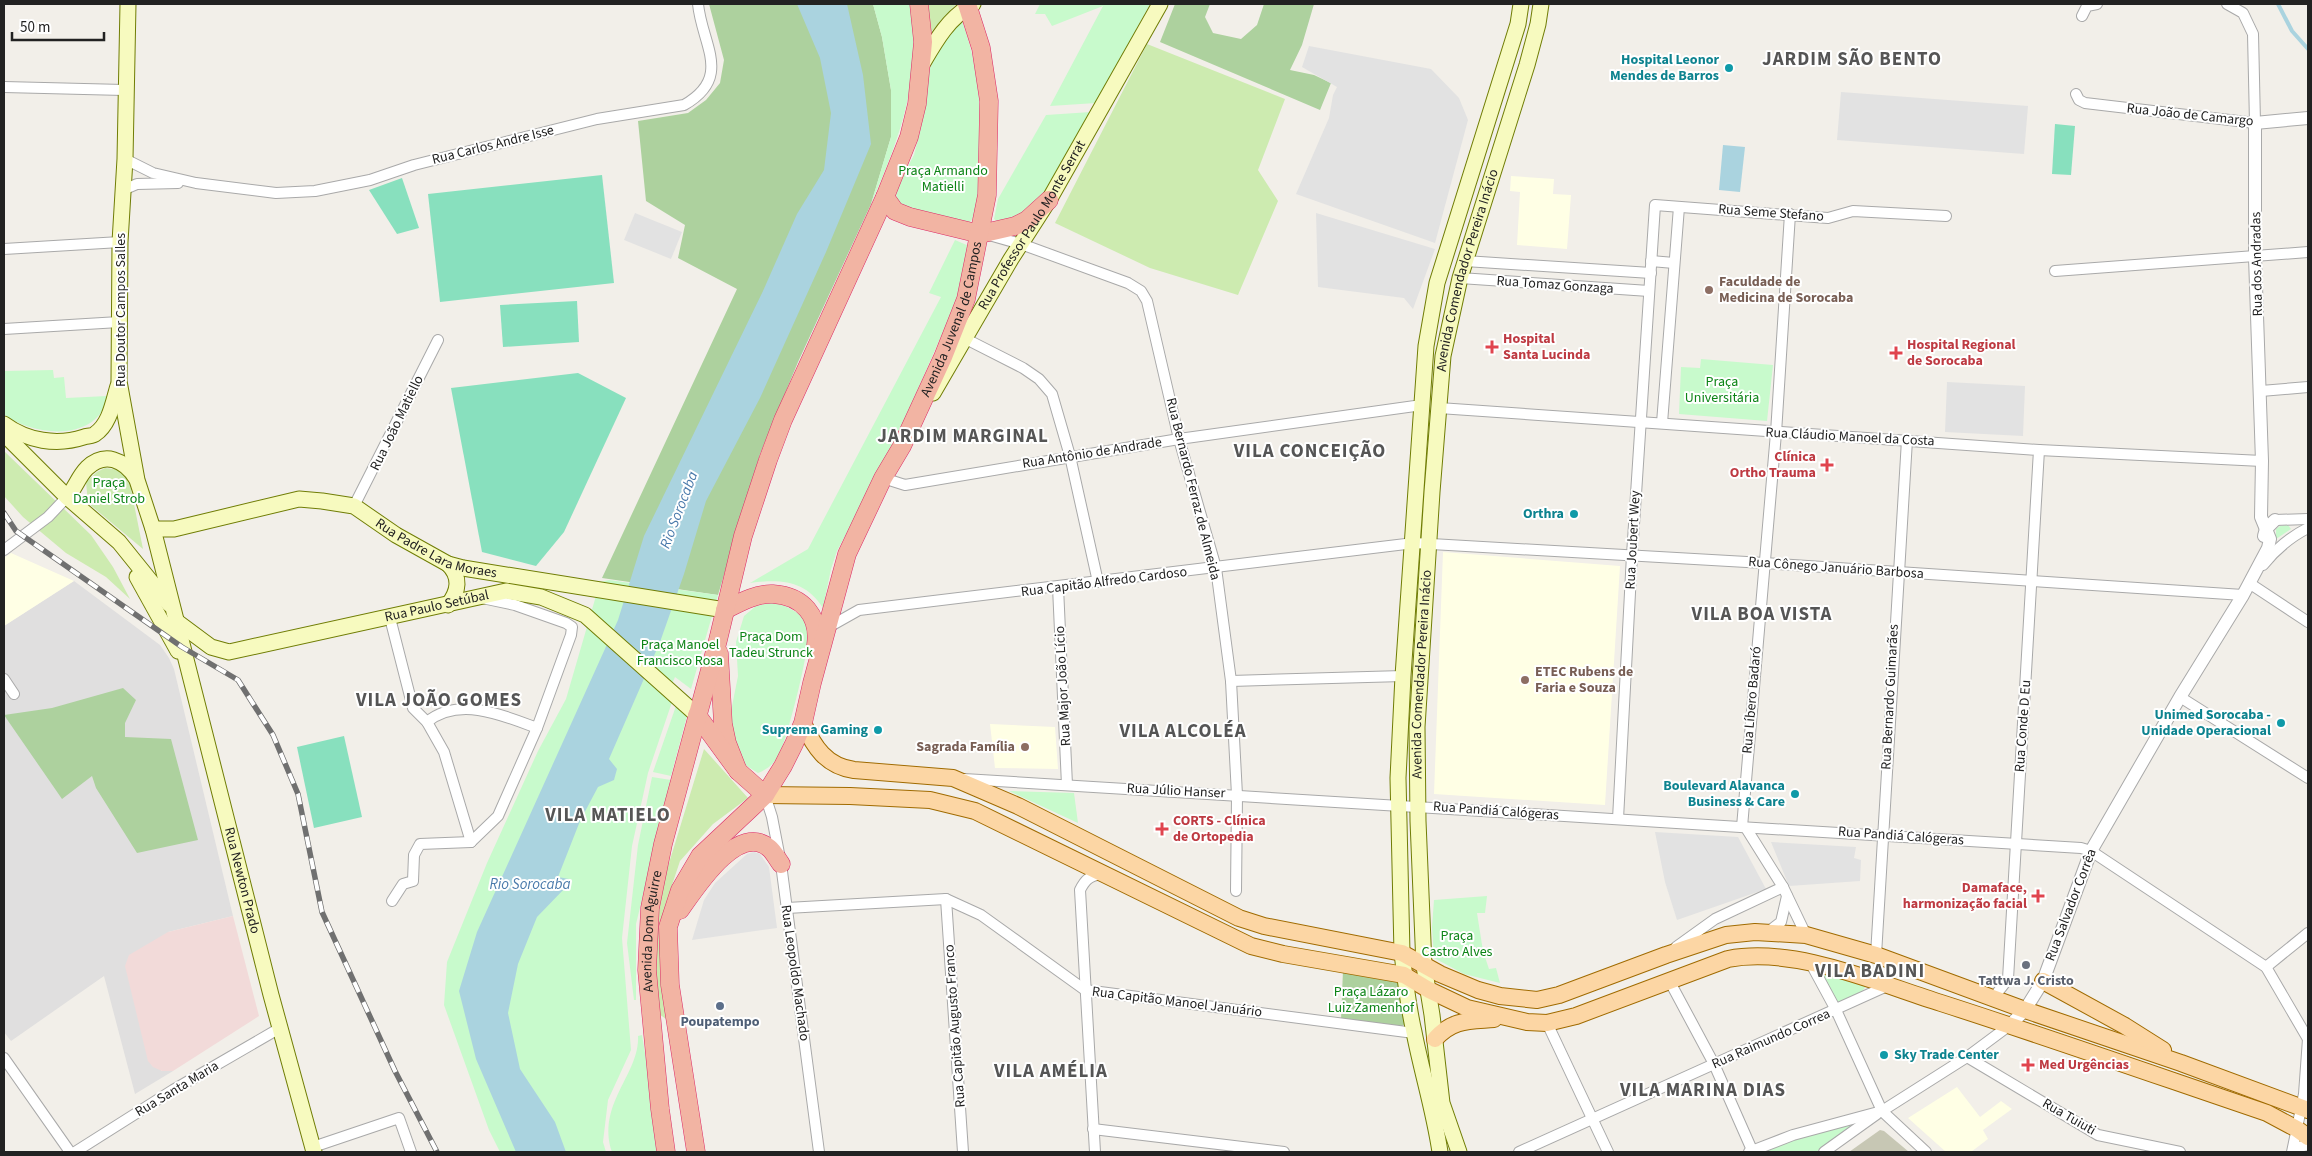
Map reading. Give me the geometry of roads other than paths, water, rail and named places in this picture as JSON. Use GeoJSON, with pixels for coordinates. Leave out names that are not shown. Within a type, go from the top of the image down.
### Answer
{"type":"FeatureCollection","features":[{"type":"Feature","properties":{"kind":"highway"},"geometry":{"type":"LineString","coordinates":[[738,771],[727,743],[723,724],[718,640],[725,610],[743,536],[783,420],[885,197],[909,137],[917,104],[923,42],[919,4]]}},
{"type":"Feature","properties":{"kind":"highway","name":"Avenida Juvenal de Campos"},"geometry":{"type":"LineString","coordinates":[[812,683],[847,554],[883,478],[902,446],[966,299],[987,195],[989,101],[981,48],[969,5]]}},
{"type":"Feature","properties":{"kind":"highway"},"geometry":{"type":"LineString","coordinates":[[885,197],[895,211],[910,217],[980,234],[1015,226],[1027,220],[1049,200]]}},
{"type":"Feature","properties":{"kind":"highway"},"geometry":{"type":"LineString","coordinates":[[725,610],[748,599],[772,594],[788,597],[810,610],[817,625],[812,683]]}},
{"type":"Feature","properties":{"kind":"highway","name":"Avenida Dom Aguirre"},"geometry":{"type":"LineString","coordinates":[[666,1152],[660,1109],[647,970],[650,908],[663,844],[718,640]]}},
{"type":"Feature","properties":{"kind":"highway","name":"Avenida Dom Aguirre"},"geometry":{"type":"LineString","coordinates":[[696,1152],[670,986],[668,927],[680,890],[700,856],[765,795],[783,766],[804,723],[812,683]]}},
{"type":"Feature","properties":{"kind":"highway"},"geometry":{"type":"LineString","coordinates":[[697,715],[738,771],[765,795]]}},
{"type":"Feature","properties":{"kind":"highway"},"geometry":{"type":"LineString","coordinates":[[668,927],[716,863],[734,847],[746,842],[762,843],[770,849],[781,864]]}},
{"type":"Feature","properties":{"kind":"main road","name":"Rua Doutor Campos Salles"},"geometry":{"type":"LineString","coordinates":[[128,4],[120,242],[119,381],[136,480],[153,529],[174,615]]}},
{"type":"Feature","properties":{"kind":"main road","name":"Rua Professor Paulo Monte Serrat"},"geometry":{"type":"LineString","coordinates":[[902,446],[1049,200],[1160,4]]}},
{"type":"Feature","properties":{"kind":"main road","name":"Avenida Comendador Pereira Inácio"},"geometry":{"type":"LineString","coordinates":[[1459,1152],[1442,1103],[1424,966],[1417,806],[1417,727],[1422,543],[1422,406],[1426,346],[1437,284],[1518,24],[1521,4]]}},
{"type":"Feature","properties":{"kind":"main road","name":"Avenida Comendador Pereira Inácio"},"geometry":{"type":"LineString","coordinates":[[1440,1152],[1435,1115],[1414,1033],[1402,953],[1398,805],[1403,676],[1422,543],[1443,356],[1460,278],[1526,65],[1538,24],[1541,4]]}},
{"type":"Feature","properties":{"kind":"main road"},"geometry":{"type":"LineString","coordinates":[[920,67],[939,35],[969,5]]}},
{"type":"Feature","properties":{"kind":"main road"},"geometry":{"type":"LineString","coordinates":[[4,424],[14,432],[38,440],[69,442],[96,434],[110,416],[119,381]]}},
{"type":"Feature","properties":{"kind":"main road"},"geometry":{"type":"LineString","coordinates":[[4,434],[66,497],[119,542],[174,615]]}},
{"type":"Feature","properties":{"kind":"main road"},"geometry":{"type":"LineString","coordinates":[[66,497],[76,487],[87,468],[96,462],[116,460],[125,463],[136,480]]}},
{"type":"Feature","properties":{"kind":"main road","name":"Rua Padre Lara Moraes"},"geometry":{"type":"LineString","coordinates":[[153,529],[174,529],[298,499],[354,506],[396,535],[448,564],[480,572],[725,610]]}},
{"type":"Feature","properties":{"kind":"main road"},"geometry":{"type":"LineString","coordinates":[[119,542],[186,664]]}},
{"type":"Feature","properties":{"kind":"main road"},"geometry":{"type":"LineString","coordinates":[[448,564],[454,570],[458,582],[456,594],[448,605]]}},
{"type":"Feature","properties":{"kind":"main road","name":"Rua Paulo Setúbal"},"geometry":{"type":"LineString","coordinates":[[174,615],[211,647],[229,652],[506,591],[541,596],[585,615],[697,715]]}},
{"type":"Feature","properties":{"kind":"main road","name":"Rua Newton Prado"},"geometry":{"type":"LineString","coordinates":[[174,615],[280,1028],[314,1150]]}},
{"type":"Feature","properties":{"kind":"main road"},"geometry":{"type":"LineString","coordinates":[[186,664],[196,647],[203,645],[211,647]]}},
{"type":"Feature","properties":{"kind":"main road"},"geometry":{"type":"LineString","coordinates":[[804,723],[821,754],[840,767],[854,770],[953,778],[1018,806],[1239,918],[1264,926],[1402,953],[1424,966],[1478,990],[1500,996],[1537,1000],[1560,995],[1666,955],[1726,935],[1768,932],[1806,935],[1876,955],[2025,1010],[2181,1063],[2305,1100]]}},
{"type":"Feature","properties":{"kind":"main road"},"geometry":{"type":"LineString","coordinates":[[765,795],[850,796],[939,802],[975,811],[1251,946],[1283,954],[1404,975],[1428,990],[1467,1008],[1506,1018],[1547,1023],[1576,1016],[1728,959],[1776,957],[1810,962],[2010,1025],[2267,1113],[2303,1133]]}},
{"type":"Feature","properties":{"kind":"main road"},"geometry":{"type":"LineString","coordinates":[[2043,981],[2125,1026],[2181,1063]]}},
{"type":"Feature","properties":{"kind":"main road"},"geometry":{"type":"LineString","coordinates":[[1435,1039],[1458,1022],[1506,1018]]}},
{"type":"Feature","properties":{"kind":"street"},"geometry":{"type":"LineString","coordinates":[[2082,16],[2086,6],[2096,4]]}},
{"type":"Feature","properties":{"kind":"street","name":"Rua dos Andradas"},"geometry":{"type":"LineString","coordinates":[[2227,4],[2242,13],[2253,34],[2255,257],[2261,391],[2261,517],[2271,524]]}},
{"type":"Feature","properties":{"kind":"street","name":"Rua Carlos Andre Isse"},"geometry":{"type":"LineString","coordinates":[[123,190],[144,183],[196,183],[276,193],[315,191],[370,180],[414,165],[597,118],[684,106],[706,87],[712,66],[711,55],[697,6]]}},
{"type":"Feature","properties":{"kind":"street"},"geometry":{"type":"LineString","coordinates":[[4,87],[124,90]]}},
{"type":"Feature","properties":{"kind":"street","name":"Rua João de Camargo"},"geometry":{"type":"LineString","coordinates":[[2076,94],[2079,100],[2085,103],[2255,123],[2308,118]]}},
{"type":"Feature","properties":{"kind":"street","name":"Rua Carlos Andre Isse"},"geometry":{"type":"LineString","coordinates":[[124,159],[153,172],[196,183]]}},
{"type":"Feature","properties":{"kind":"street","name":"Rua Seme Stefano"},"geometry":{"type":"LineString","coordinates":[[1654,205],[1828,218],[1853,211],[1946,216]]}},
{"type":"Feature","properties":{"kind":"street","name":"Rua Joubert Wey"},"geometry":{"type":"LineString","coordinates":[[1618,819],[1632,554],[1654,205]]}},
{"type":"Feature","properties":{"kind":"street"},"geometry":{"type":"LineString","coordinates":[[1662,423],[1679,207]]}},
{"type":"Feature","properties":{"kind":"street","name":"Rua Líbero Badaró"},"geometry":{"type":"LineString","coordinates":[[1744,827],[1764,562],[1776,433],[1790,214]]}},
{"type":"Feature","properties":{"kind":"street","name":"Rua Bernardo Ferraz de Almeida"},"geometry":{"type":"LineString","coordinates":[[980,234],[1022,244],[1128,283],[1140,292],[1147,301],[1180,439],[1216,568],[1231,681],[1237,795],[1236,891]]}},
{"type":"Feature","properties":{"kind":"street"},"geometry":{"type":"LineString","coordinates":[[4,249],[120,242]]}},
{"type":"Feature","properties":{"kind":"street"},"geometry":{"type":"LineString","coordinates":[[2055,271],[2308,252]]}},
{"type":"Feature","properties":{"kind":"street","name":"Rua Tomaz Gonzaga"},"geometry":{"type":"LineString","coordinates":[[1465,261],[1650,273]]}},
{"type":"Feature","properties":{"kind":"street"},"geometry":{"type":"LineString","coordinates":[[1651,261],[1674,263]]}},
{"type":"Feature","properties":{"kind":"street","name":"Rua Tomaz Gonzaga"},"geometry":{"type":"LineString","coordinates":[[1460,278],[1649,291]]}},
{"type":"Feature","properties":{"kind":"street"},"geometry":{"type":"LineString","coordinates":[[4,329],[119,322]]}},
{"type":"Feature","properties":{"kind":"street","name":"Rua João Matiello"},"geometry":{"type":"LineString","coordinates":[[354,506],[438,340]]}},
{"type":"Feature","properties":{"kind":"street"},"geometry":{"type":"LineString","coordinates":[[966,340],[1023,368],[1039,379],[1052,394],[1070,456],[1098,582]]}},
{"type":"Feature","properties":{"kind":"street"},"geometry":{"type":"LineString","coordinates":[[2261,391],[2308,387]]}},
{"type":"Feature","properties":{"kind":"street","name":"Rua Antônio de Andrade"},"geometry":{"type":"LineString","coordinates":[[883,478],[905,485],[1180,439],[1422,406]]}},
{"type":"Feature","properties":{"kind":"street","name":"Rua Cláudio Manoel da Costa"},"geometry":{"type":"LineString","coordinates":[[1438,408],[2039,450],[2262,461]]}},
{"type":"Feature","properties":{"kind":"street","name":"Rua Bernardo Guimarães"},"geometry":{"type":"LineString","coordinates":[[1876,955],[1907,440]]}},
{"type":"Feature","properties":{"kind":"street","name":"Rua Conde D Eu"},"geometry":{"type":"LineString","coordinates":[[1994,997],[2008,979],[2033,581],[2039,450]]}},
{"type":"Feature","properties":{"kind":"street"},"geometry":{"type":"LineString","coordinates":[[4,550],[48,517],[66,497]]}},
{"type":"Feature","properties":{"kind":"street"},"geometry":{"type":"LineString","coordinates":[[2271,524],[2308,519]]}},
{"type":"Feature","properties":{"kind":"street","name":"Rua Salvador Corrêa"},"geometry":{"type":"LineString","coordinates":[[1824,1152],[1882,1111],[1967,1057],[2010,1025],[2025,1010],[2043,981],[2090,850],[2180,697],[2243,595],[2252,578],[2271,524]]}},
{"type":"Feature","properties":{"kind":"street","name":"Rua Salvador Corrêa"},"geometry":{"type":"LineString","coordinates":[[2252,578],[2276,549],[2294,535],[2308,528]]}},
{"type":"Feature","properties":{"kind":"street","name":"Rua Cônego Januário Barbosa"},"geometry":{"type":"LineString","coordinates":[[1422,543],[1764,562],[2243,595]]}},
{"type":"Feature","properties":{"kind":"street","name":"Rua Capitão Alfredo Cardoso"},"geometry":{"type":"LineString","coordinates":[[828,622],[859,610],[1422,543]]}},
{"type":"Feature","properties":{"kind":"street"},"geometry":{"type":"LineString","coordinates":[[2252,578],[2308,622]]}},
{"type":"Feature","properties":{"kind":"street","name":"Rua Major João Lício"},"geometry":{"type":"LineString","coordinates":[[1058,587],[1067,785]]}},
{"type":"Feature","properties":{"kind":"street"},"geometry":{"type":"LineString","coordinates":[[392,901],[403,884],[413,881],[414,855],[420,844],[471,842],[498,816],[537,728],[571,635],[572,627],[566,623],[515,605],[480,598]]}},
{"type":"Feature","properties":{"kind":"street"},"geometry":{"type":"LineString","coordinates":[[390,618],[413,708],[427,722],[444,752],[471,842]]}},
{"type":"Feature","properties":{"kind":"street"},"geometry":{"type":"LineString","coordinates":[[1231,681],[1403,676]]}},
{"type":"Feature","properties":{"kind":"street"},"geometry":{"type":"LineString","coordinates":[[4,679],[14,694]]}},
{"type":"Feature","properties":{"kind":"street"},"geometry":{"type":"LineString","coordinates":[[2180,697],[2308,778]]}},
{"type":"Feature","properties":{"kind":"street"},"geometry":{"type":"LineString","coordinates":[[427,722],[446,711],[460,708],[510,718],[537,728]]}},
{"type":"Feature","properties":{"kind":"street","name":"Rua Júlio Hanser"},"geometry":{"type":"LineString","coordinates":[[953,778],[1398,805]]}},
{"type":"Feature","properties":{"kind":"street","name":"Rua Leopoldo Machado"},"geometry":{"type":"LineString","coordinates":[[765,795],[772,816],[781,864],[819,1152]]}},
{"type":"Feature","properties":{"kind":"street"},"geometry":{"type":"LineString","coordinates":[[1398,805],[1417,806]]}},
{"type":"Feature","properties":{"kind":"street","name":"Rua Pandiá Calógeras"},"geometry":{"type":"LineString","coordinates":[[1417,806],[2090,850],[2266,967],[2308,1039],[2303,1133],[2293,1152]]}},
{"type":"Feature","properties":{"kind":"street"},"geometry":{"type":"LineString","coordinates":[[1744,827],[1785,892],[1806,935]]}},
{"type":"Feature","properties":{"kind":"street"},"geometry":{"type":"LineString","coordinates":[[1095,1152],[1080,890],[1084,881],[1091,876],[1101,874]]}},
{"type":"Feature","properties":{"kind":"street"},"geometry":{"type":"LineString","coordinates":[[1768,932],[1781,922],[1785,892]]}},
{"type":"Feature","properties":{"kind":"street"},"geometry":{"type":"LineString","coordinates":[[1666,955],[1715,919],[1785,892]]}},
{"type":"Feature","properties":{"kind":"street","name":"Rua Capitão Manoel Januário"},"geometry":{"type":"LineString","coordinates":[[787,908],[946,899],[981,915],[1085,990],[1414,1033]]}},
{"type":"Feature","properties":{"kind":"street","name":"Rua Capitão Augusto Franco"},"geometry":{"type":"LineString","coordinates":[[946,899],[964,1152]]}},
{"type":"Feature","properties":{"kind":"street"},"geometry":{"type":"LineString","coordinates":[[2266,967],[2308,934]]}},
{"type":"Feature","properties":{"kind":"street"},"geometry":{"type":"LineString","coordinates":[[1810,962],[1836,1010],[1882,1111],[1926,1152]]}},
{"type":"Feature","properties":{"kind":"street"},"geometry":{"type":"LineString","coordinates":[[1670,982],[1714,1064],[1750,1151]]}},
{"type":"Feature","properties":{"kind":"street","name":"Rua Raimundo Correa"},"geometry":{"type":"LineString","coordinates":[[1519,1152],[1887,986]]}},
{"type":"Feature","properties":{"kind":"street"},"geometry":{"type":"LineString","coordinates":[[1547,1023],[1608,1152]]}},
{"type":"Feature","properties":{"kind":"street","name":"Rua Santa Maria"},"geometry":{"type":"LineString","coordinates":[[75,1152],[173,1090],[280,1028]]}},
{"type":"Feature","properties":{"kind":"street","name":"Rua Tuiuti"},"geometry":{"type":"LineString","coordinates":[[1967,1057],[2098,1135],[2180,1152]]}},
{"type":"Feature","properties":{"kind":"street"},"geometry":{"type":"LineString","coordinates":[[4,1058],[70,1152]]}},
{"type":"Feature","properties":{"kind":"street","name":"Rua Salvador Corrêa"},"geometry":{"type":"LineString","coordinates":[[1750,1151],[1793,1135],[1882,1111]]}},
{"type":"Feature","properties":{"kind":"street"},"geometry":{"type":"LineString","coordinates":[[314,1150],[399,1118],[411,1152]]}},
{"type":"Feature","properties":{"kind":"street"},"geometry":{"type":"LineString","coordinates":[[1093,1129],[1278,1152]]}},
{"type":"Feature","properties":{"kind":"street"},"geometry":{"type":"LineString","coordinates":[[2293,1152],[2298,1147],[2308,1145]]}},
{"type":"Feature","properties":{"kind":"water","name":"Rio Sorocaba"},"geometry":{"type":"Polygon","coordinates":[[[797,4],[847,4],[863,75],[871,144],[826,252],[760,398],[706,501],[684,574],[660,642],[609,759],[617,769],[614,780],[598,787],[580,821],[558,877],[569,879],[566,887],[537,917],[518,964],[508,1013],[520,1069],[555,1122],[566,1152],[516,1152],[476,1059],[459,991],[477,932],[618,620],[644,536],[763,291],[797,214],[824,170],[831,113],[820,58],[797,4]]]}},
{"type":"Feature","properties":{"kind":"water"},"geometry":{"type":"Polygon","coordinates":[[[1723,145],[1745,147],[1740,192],[1719,190],[1723,145]]]}},
{"type":"Feature","properties":{"kind":"waterway"},"geometry":{"type":"LineString","coordinates":[[2278,4],[2292,31],[2308,49]]}},
{"type":"Feature","properties":{"kind":"railway"},"geometry":{"type":"LineString","coordinates":[[4,513],[16,531],[182,647],[238,680],[273,735],[298,794],[322,912],[395,1071],[437,1152]]}},
{"type":"Feature","properties":{"kind":"place","name":"Hospital Leonor Mendes de Barros"},"geometry":{"type":"Point","coordinates":[1729,68]}},
{"type":"Feature","properties":{"kind":"place","name":"Faculdade de Medicina de Sorocaba"},"geometry":{"type":"Point","coordinates":[1709,290]}},
{"type":"Feature","properties":{"kind":"place","name":"Hospital Santa Lucinda"},"geometry":{"type":"Point","coordinates":[1492,347]}},
{"type":"Feature","properties":{"kind":"place","name":"Hospital Regional de Sorocaba"},"geometry":{"type":"Point","coordinates":[1896,353]}},
{"type":"Feature","properties":{"kind":"place","name":"Clínica Ortho Trauma"},"geometry":{"type":"Point","coordinates":[1827,465]}},
{"type":"Feature","properties":{"kind":"place","name":"Orthra"},"geometry":{"type":"Point","coordinates":[1574,514]}},
{"type":"Feature","properties":{"kind":"place","name":"ETEC Rubens de Faria e Souza"},"geometry":{"type":"Point","coordinates":[1525,680]}},
{"type":"Feature","properties":{"kind":"place","name":"Unimed Sorocaba - Unidade Operacional"},"geometry":{"type":"Point","coordinates":[2281,723]}},
{"type":"Feature","properties":{"kind":"place","name":"Suprema Gaming"},"geometry":{"type":"Point","coordinates":[878,730]}},
{"type":"Feature","properties":{"kind":"place","name":"Sagrada Família"},"geometry":{"type":"Point","coordinates":[1025,747]}},
{"type":"Feature","properties":{"kind":"place","name":"Boulevard Alavanca Business & Care"},"geometry":{"type":"Point","coordinates":[1795,794]}},
{"type":"Feature","properties":{"kind":"place","name":"CORTS - Clínica de Ortopedia"},"geometry":{"type":"Point","coordinates":[1162,829]}},
{"type":"Feature","properties":{"kind":"place","name":"Damaface, harmonização facial"},"geometry":{"type":"Point","coordinates":[2038,896]}},
{"type":"Feature","properties":{"kind":"place","name":"Tattwa J. Cristo"},"geometry":{"type":"Point","coordinates":[2026,965]}},
{"type":"Feature","properties":{"kind":"place","name":"Poupatempo"},"geometry":{"type":"Point","coordinates":[720,1006]}},
{"type":"Feature","properties":{"kind":"place","name":"Sky Trade Center"},"geometry":{"type":"Point","coordinates":[1884,1055]}},
{"type":"Feature","properties":{"kind":"place","name":"Med Urgências"},"geometry":{"type":"Point","coordinates":[2028,1065]}},
{"type":"Feature","properties":{"kind":"district","name":"JARDIM SÃO BENTO"},"geometry":{"type":"Point","coordinates":[1852,59]}},
{"type":"Feature","properties":{"kind":"district","name":"JARDIM MARGINAL"},"geometry":{"type":"Point","coordinates":[963,436]}},
{"type":"Feature","properties":{"kind":"district","name":"VILA CONCEIÇÃO"},"geometry":{"type":"Point","coordinates":[1310,451]}},
{"type":"Feature","properties":{"kind":"district","name":"VILA BOA VISTA"},"geometry":{"type":"Point","coordinates":[1762,614]}},
{"type":"Feature","properties":{"kind":"district","name":"VILA JOÃO GOMES"},"geometry":{"type":"Point","coordinates":[439,700]}},
{"type":"Feature","properties":{"kind":"district","name":"VILA ALCOLÉA"},"geometry":{"type":"Point","coordinates":[1183,731]}},
{"type":"Feature","properties":{"kind":"district","name":"VILA MATIELO"},"geometry":{"type":"Point","coordinates":[608,815]}},
{"type":"Feature","properties":{"kind":"district","name":"VILA BADINI"},"geometry":{"type":"Point","coordinates":[1870,971]}},
{"type":"Feature","properties":{"kind":"district","name":"VILA AMÉLIA"},"geometry":{"type":"Point","coordinates":[1051,1071]}},
{"type":"Feature","properties":{"kind":"district","name":"VILA MARINA DIAS"},"geometry":{"type":"Point","coordinates":[1703,1090]}},
{"type":"Feature","properties":{"kind":"park label","name":"Praça Armando Matielli"},"geometry":{"type":"Point","coordinates":[943,180]}},
{"type":"Feature","properties":{"kind":"park label","name":"Praça Universitária"},"geometry":{"type":"Point","coordinates":[1722,390]}},
{"type":"Feature","properties":{"kind":"park label","name":"Praça Daniel Strob"},"geometry":{"type":"Point","coordinates":[109,492]}},
{"type":"Feature","properties":{"kind":"park label","name":"Praça Dom Tadeu Strunck"},"geometry":{"type":"Point","coordinates":[771,646]}},
{"type":"Feature","properties":{"kind":"park label","name":"Praça Manoel Francisco Rosa"},"geometry":{"type":"Point","coordinates":[680,654]}},
{"type":"Feature","properties":{"kind":"park label","name":"Praça Castro Alves"},"geometry":{"type":"Point","coordinates":[1457,944]}},
{"type":"Feature","properties":{"kind":"park label","name":"Praça Lázaro Luiz Zamenhof"},"geometry":{"type":"Point","coordinates":[1371,1000]}}]}
